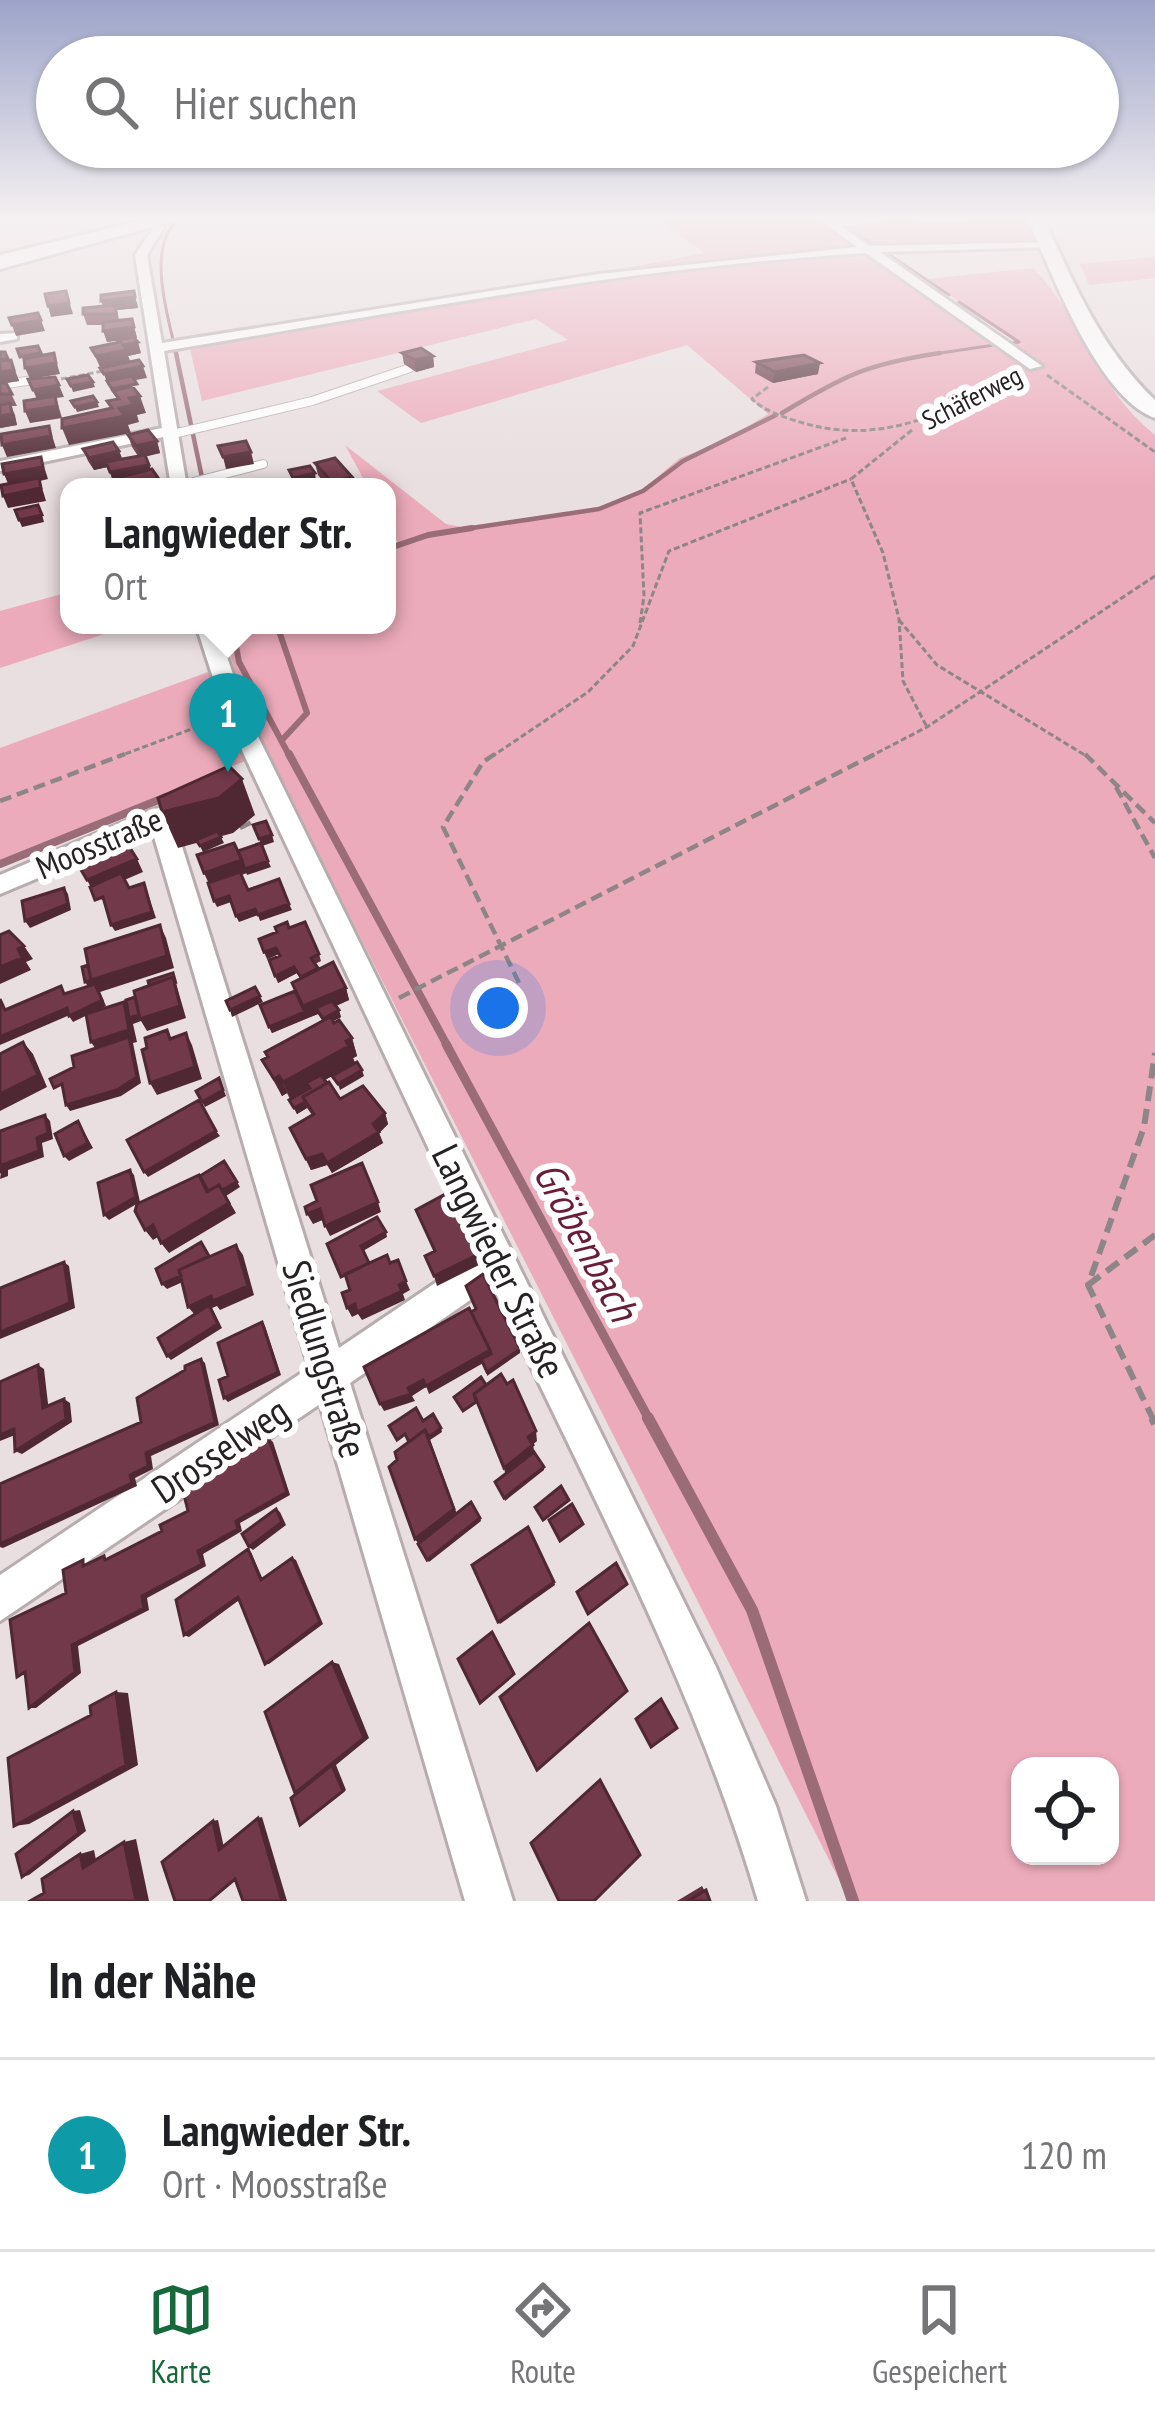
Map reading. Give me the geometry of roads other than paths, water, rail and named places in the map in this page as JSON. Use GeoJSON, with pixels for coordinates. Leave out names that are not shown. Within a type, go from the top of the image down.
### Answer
{"type":"FeatureCollection","features":[{"type":"Feature","properties":{"kind":"street"},"geometry":{"type":"LineString","coordinates":[[150,308],[183,478]]}},
{"type":"Feature","properties":{"kind":"street"},"geometry":{"type":"LineString","coordinates":[[158,352],[411,308]]}},
{"type":"Feature","properties":{"kind":"street","name":"Schäferweg"},"geometry":{"type":"LineString","coordinates":[[953,308],[1035,366]]}},
{"type":"Feature","properties":{"kind":"street"},"geometry":{"type":"LineString","coordinates":[[1077,308],[1086,330],[1120,378],[1155,412]]}},
{"type":"Feature","properties":{"kind":"street"},"geometry":{"type":"LineString","coordinates":[[0,466],[173,433]]}},
{"type":"Feature","properties":{"kind":"street","name":"Langwieder Straße"},"geometry":{"type":"LineString","coordinates":[[209,634],[254,778],[499,1260],[701,1682],[753,1806],[782,1901]]}},
{"type":"Feature","properties":{"kind":"street","name":"Moosstraße"},"geometry":{"type":"LineString","coordinates":[[0,885],[202,800]]}},
{"type":"Feature","properties":{"kind":"street","name":"Siedlungstraße"},"geometry":{"type":"LineString","coordinates":[[160,816],[490,1901]]}},
{"type":"Feature","properties":{"kind":"street","name":"Drosselweg"},"geometry":{"type":"LineString","coordinates":[[0,1600],[499,1260]]}},
{"type":"Feature","properties":{"kind":"lane"},"geometry":{"type":"LineString","coordinates":[[173,433],[203,429],[410,368]]}},
{"type":"Feature","properties":{"kind":"lane"},"geometry":{"type":"LineString","coordinates":[[0,385],[45,380]]}},
{"type":"Feature","properties":{"kind":"lane"},"geometry":{"type":"LineString","coordinates":[[216,478],[263,464]]}},
{"type":"Feature","properties":{"kind":"waterway","name":"Gröbenbach"},"geometry":{"type":"LineString","coordinates":[[166,308],[177,356]]}},
{"type":"Feature","properties":{"kind":"waterway"},"geometry":{"type":"LineString","coordinates":[[968,308],[1019,342],[1006,344]]}},
{"type":"Feature","properties":{"kind":"waterway"},"geometry":{"type":"LineString","coordinates":[[939,353],[1001,344]]}},
{"type":"Feature","properties":{"kind":"waterway","name":"Gröbenbach"},"geometry":{"type":"LineString","coordinates":[[176,353],[202,478]]}},
{"type":"Feature","properties":{"kind":"waterway"},"geometry":{"type":"LineString","coordinates":[[782,413],[857,373],[939,353]]}},
{"type":"Feature","properties":{"kind":"waterway"},"geometry":{"type":"LineString","coordinates":[[920,356],[939,353]]}},
{"type":"Feature","properties":{"kind":"waterway"},"geometry":{"type":"LineString","coordinates":[[471,528],[599,509],[643,491],[683,461],[776,415]]}},
{"type":"Feature","properties":{"kind":"waterway"},"geometry":{"type":"LineString","coordinates":[[396,546],[471,528]]}},
{"type":"Feature","properties":{"kind":"waterway"},"geometry":{"type":"LineString","coordinates":[[452,531],[471,528]]}},
{"type":"Feature","properties":{"kind":"waterway","name":"Gröbenbach"},"geometry":{"type":"LineString","coordinates":[[234,634],[239,662],[290,757]]}},
{"type":"Feature","properties":{"kind":"waterway"},"geometry":{"type":"LineString","coordinates":[[280,634],[307,713],[282,740]]}},
{"type":"Feature","properties":{"kind":"waterway","name":"Gröbenbach"},"geometry":{"type":"LineString","coordinates":[[289,754],[448,1047]]}},
{"type":"Feature","properties":{"kind":"waterway"},"geometry":{"type":"LineString","coordinates":[[0,864],[166,797]]}},
{"type":"Feature","properties":{"kind":"waterway","name":"Gröbenbach"},"geometry":{"type":"LineString","coordinates":[[446,1044],[650,1421]]}},
{"type":"Feature","properties":{"kind":"waterway","name":"Gröbenbach"},"geometry":{"type":"LineString","coordinates":[[648,1418],[752,1610],[853,1901]]}},
{"type":"Feature","properties":{"kind":"place","name":"Langwieder Str."},"geometry":{"type":"Point","coordinates":[228,772]}}]}
